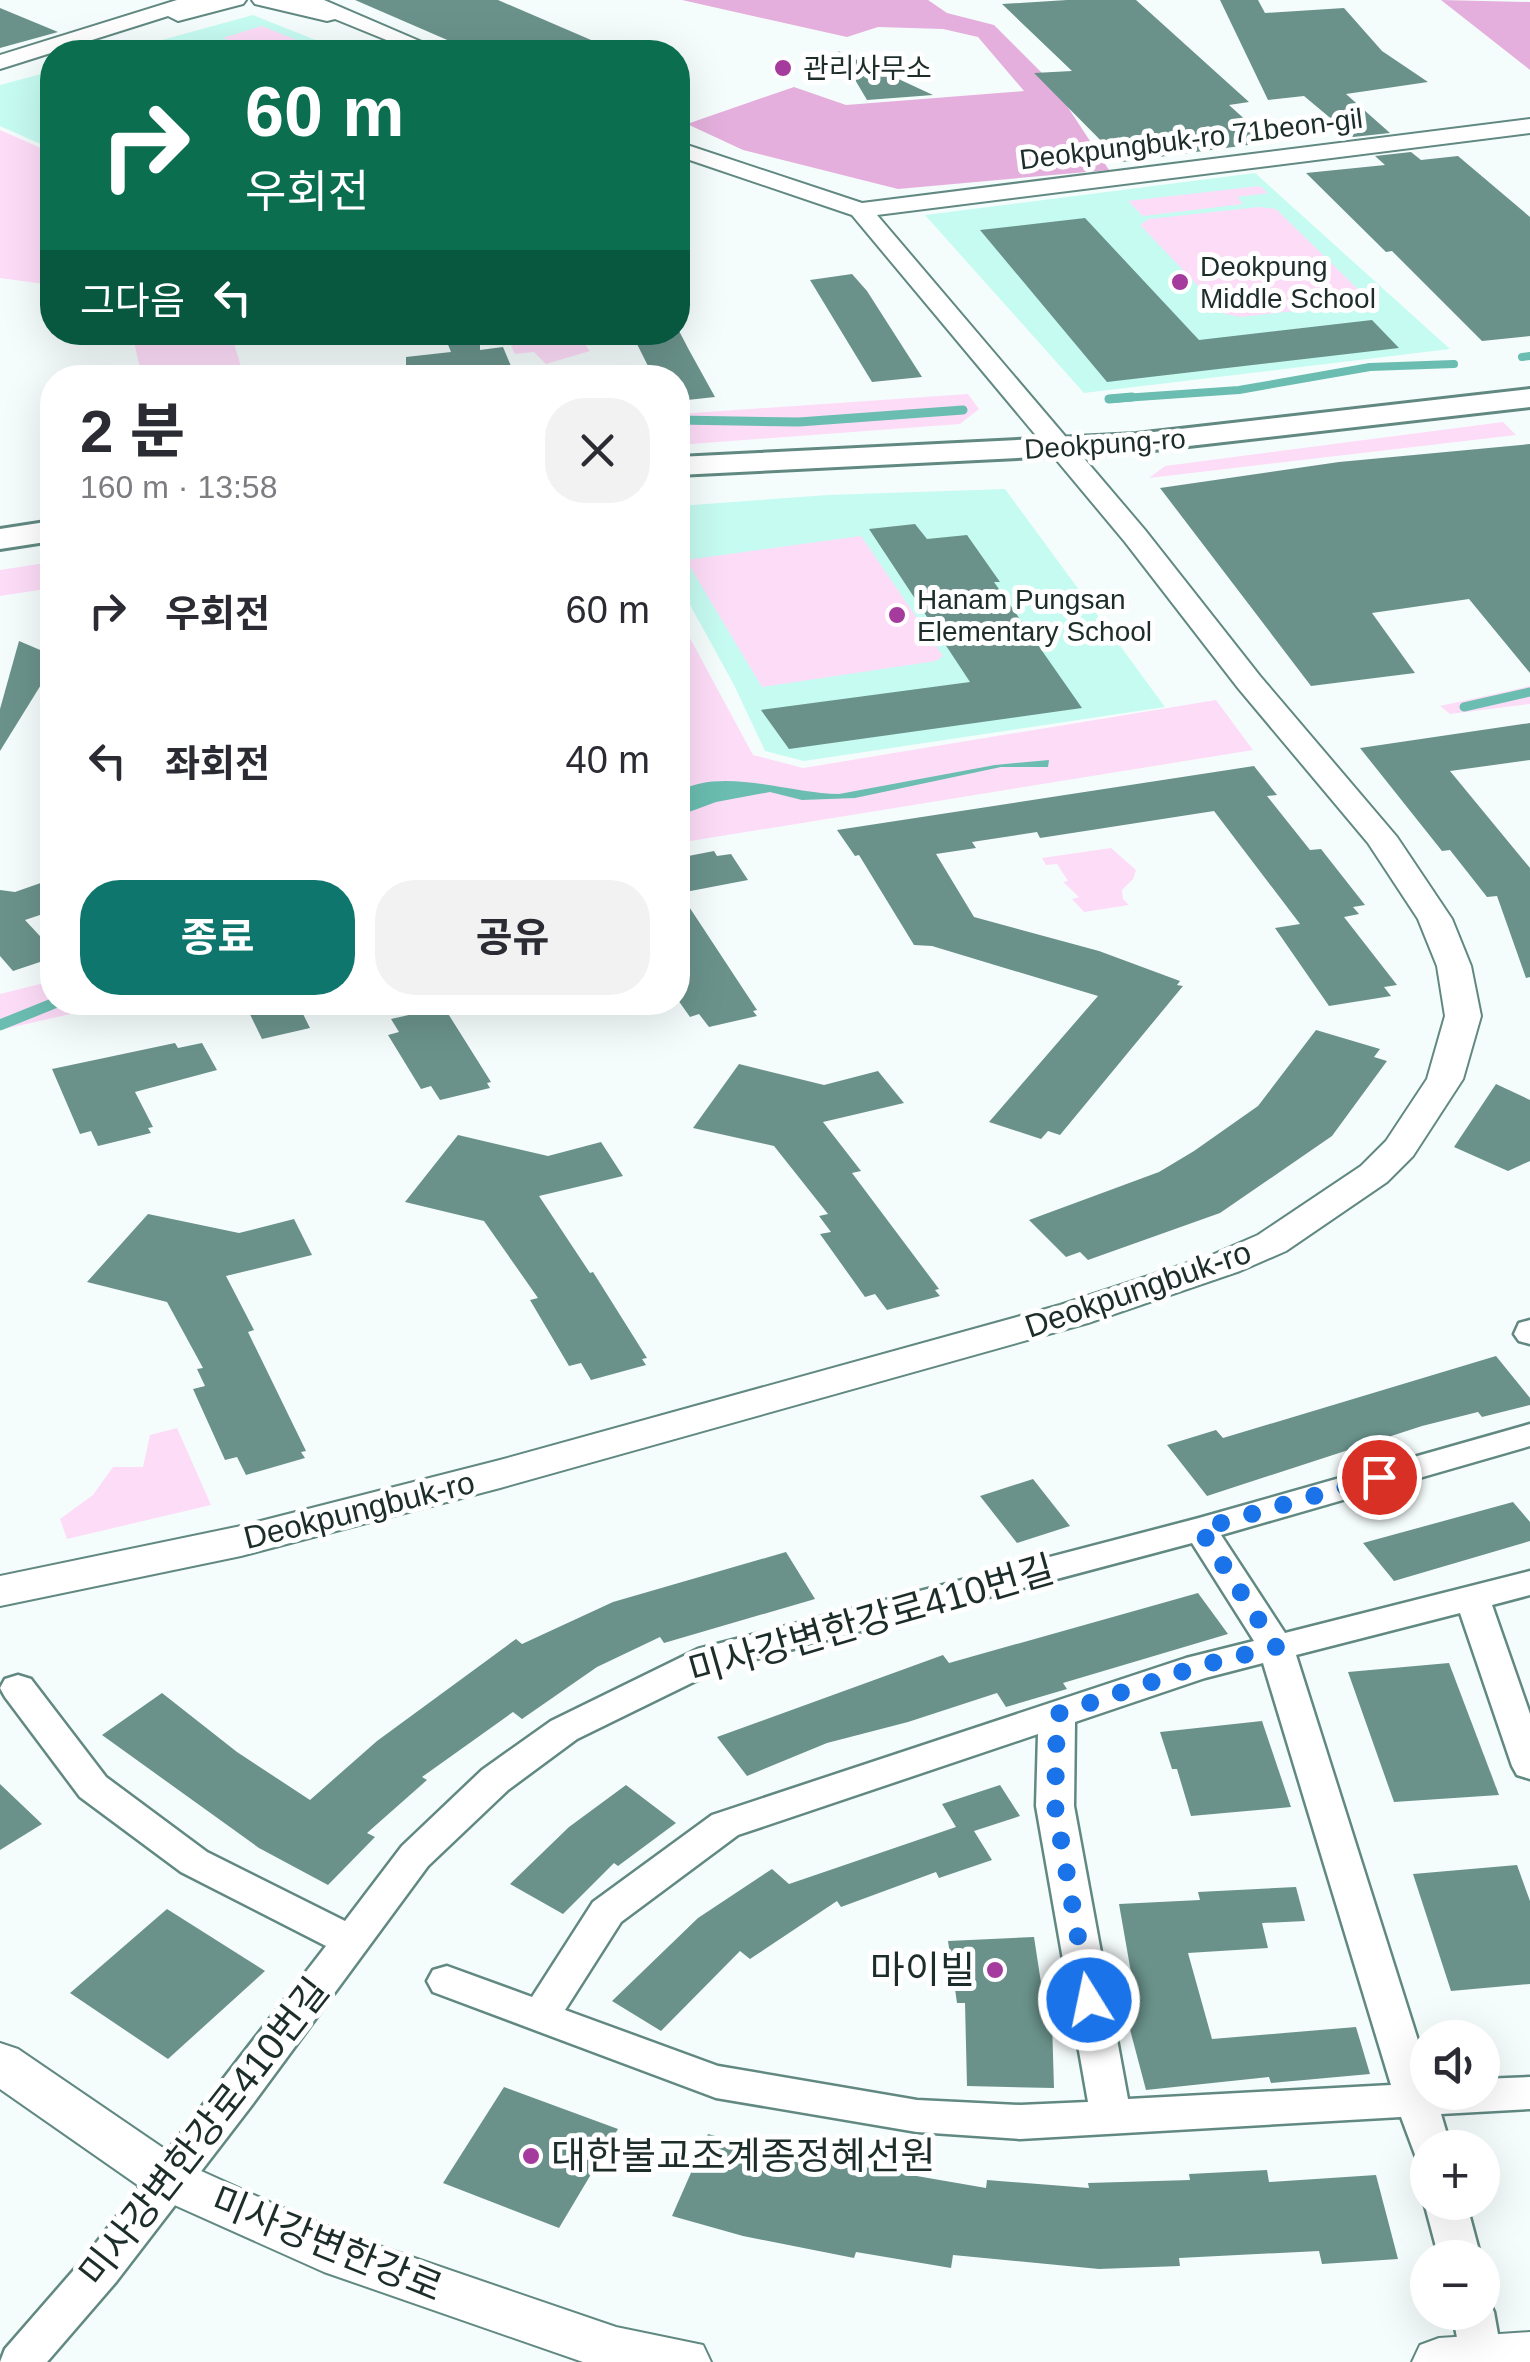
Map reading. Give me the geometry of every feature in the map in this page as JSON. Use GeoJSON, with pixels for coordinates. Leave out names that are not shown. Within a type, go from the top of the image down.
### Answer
{"type":"FeatureCollection","features":[{"type":"Feature","properties":{"kind":"main road","name":"Deokpung-ro"},"geometry":{"type":"LineString","coordinates":[[690,465],[1062,448],[1238,433],[1530,398]]}},
{"type":"Feature","properties":{"kind":"main road"},"geometry":{"type":"LineString","coordinates":[[0,539],[40,533]]}},
{"type":"Feature","properties":{"kind":"street"},"geometry":{"type":"LineString","coordinates":[[76,40],[199,0]]}},
{"type":"Feature","properties":{"kind":"street"},"geometry":{"type":"LineString","coordinates":[[127,25],[236,0]]}},
{"type":"Feature","properties":{"kind":"street"},"geometry":{"type":"LineString","coordinates":[[262,0],[358,22]]}},
{"type":"Feature","properties":{"kind":"street"},"geometry":{"type":"LineString","coordinates":[[306,0],[404,40]]}},
{"type":"Feature","properties":{"kind":"street"},"geometry":{"type":"LineString","coordinates":[[0,62],[40,50]]}},
{"type":"Feature","properties":{"kind":"street","name":"Deokpungbuk-ro 71beon-gil"},"geometry":{"type":"LineString","coordinates":[[860,210],[1530,126]]}},
{"type":"Feature","properties":{"kind":"street"},"geometry":{"type":"LineString","coordinates":[[690,152],[860,210]]}},
{"type":"Feature","properties":{"kind":"street","name":"Deokpungbuk-ro"},"geometry":{"type":"LineString","coordinates":[[0,1591],[241,1541],[500,1474],[1074,1314],[1226,1263],[1272,1243],[1374,1174],[1400,1148],[1445,1079],[1463,1016],[1454,966],[1436,919],[1382,837],[1259,694],[1062,448],[860,210]]}},
{"type":"Feature","properties":{"kind":"street","name":"미사강변한강로410번길"},"geometry":{"type":"LineString","coordinates":[[20,2362],[101,2269],[415,1856],[496,1780],[564,1730],[711,1658],[1200,1529],[1530,1434]]}},
{"type":"Feature","properties":{"kind":"street"},"geometry":{"type":"LineString","coordinates":[[1200,1529],[1276,1647],[1410,2073]]}},
{"type":"Feature","properties":{"kind":"street"},"geometry":{"type":"LineString","coordinates":[[540,2018],[606,1912],[724,1826],[1199,1666],[1530,1583]]}},
{"type":"Feature","properties":{"kind":"street"},"geometry":{"type":"LineString","coordinates":[[1472,1598],[1530,1766]]}},
{"type":"Feature","properties":{"kind":"street"},"geometry":{"type":"LineString","coordinates":[[18,1688],[93,1786],[194,1862],[350,1942]]}},
{"type":"Feature","properties":{"kind":"street"},"geometry":{"type":"LineString","coordinates":[[1057,1714],[1055,1806],[1111,2117]]}},
{"type":"Feature","properties":{"kind":"street"},"geometry":{"type":"LineString","coordinates":[[448,1981],[540,2018],[734,2086],[917,2116],[1020,2122],[1410,2102]]}},
{"type":"Feature","properties":{"kind":"street","name":"미사강변한강로"},"geometry":{"type":"LineString","coordinates":[[0,2063],[170,2180],[343,2256],[616,2350],[684,2362]]}},
{"type":"Feature","properties":{"kind":"street"},"geometry":{"type":"LineString","coordinates":[[1500,2096],[1530,2094]]}},
{"type":"Feature","properties":{"kind":"shaded area"},"geometry":{"type":"Polygon","coordinates":[[[682,0],[928,0],[947,13],[994,25],[1052,83],[1109,170],[898,189],[743,150],[690,125],[794,87],[846,105],[1024,91],[978,37],[943,29],[878,27],[847,37],[682,0]]]}},
{"type":"Feature","properties":{"kind":"shaded area"},"geometry":{"type":"Polygon","coordinates":[[[1441,0],[1530,2],[1530,70],[1525,66],[1441,0]]]}},
{"type":"Feature","properties":{"kind":"shaded area"},"geometry":{"type":"Polygon","coordinates":[[[253,15],[316,40],[162,40],[253,15]]]}},
{"type":"Feature","properties":{"kind":"shaded area"},"geometry":{"type":"Polygon","coordinates":[[[262,26],[296,40],[229,40],[223,38],[262,26]]]}},
{"type":"Feature","properties":{"kind":"shaded area"},"geometry":{"type":"Polygon","coordinates":[[[40,74],[40,144],[0,126],[0,85],[40,74]]]}},
{"type":"Feature","properties":{"kind":"shaded area"},"geometry":{"type":"Polygon","coordinates":[[[0,130],[40,148],[40,283],[0,278],[0,130]]]}},
{"type":"Feature","properties":{"kind":"shaded area","name":"Deokpung Middle School"},"geometry":{"type":"Polygon","coordinates":[[[1255,173],[1450,349],[1084,393],[925,215],[1255,173]]]}},
{"type":"Feature","properties":{"kind":"shaded area"},"geometry":{"type":"Polygon","coordinates":[[[1260,186],[1268,193],[1237,197],[1243,204],[1143,216],[1128,201],[1260,186]]]}},
{"type":"Feature","properties":{"kind":"shaded area"},"geometry":{"type":"Polygon","coordinates":[[[1259,207],[1276,209],[1368,299],[1364,303],[1241,317],[1225,314],[1140,225],[1149,219],[1259,207]]]}},
{"type":"Feature","properties":{"kind":"shaded area"},"geometry":{"type":"Polygon","coordinates":[[[135,345],[235,345],[240,365],[139,365],[135,345]]]}},
{"type":"Feature","properties":{"kind":"shaded area"},"geometry":{"type":"Polygon","coordinates":[[[511,345],[587,345],[590,351],[546,364],[534,352],[515,354],[511,345]]]}},
{"type":"Feature","properties":{"kind":"shaded area"},"geometry":{"type":"Polygon","coordinates":[[[968,394],[979,409],[960,424],[690,444],[690,413],[968,394]]]}},
{"type":"Feature","properties":{"kind":"shaded area"},"geometry":{"type":"Polygon","coordinates":[[[1503,422],[1516,435],[1149,478],[1165,466],[1503,422]]]}},
{"type":"Feature","properties":{"kind":"shaded area","name":"Hanam Pungsan Elementary School"},"geometry":{"type":"Polygon","coordinates":[[[1005,489],[1165,707],[804,761],[765,751],[690,605],[690,505],[828,495],[1005,489]]]}},
{"type":"Feature","properties":{"kind":"shaded area"},"geometry":{"type":"Polygon","coordinates":[[[861,536],[943,656],[936,661],[762,687],[690,567],[690,559],[861,536]]]}},
{"type":"Feature","properties":{"kind":"shaded area"},"geometry":{"type":"Polygon","coordinates":[[[40,564],[40,590],[0,596],[0,570],[40,564]]]}},
{"type":"Feature","properties":{"kind":"shaded area"},"geometry":{"type":"Polygon","coordinates":[[[690,638],[753,755],[803,768],[1216,700],[1253,750],[690,841],[690,638]]]}},
{"type":"Feature","properties":{"kind":"shaded area"},"geometry":{"type":"Polygon","coordinates":[[[1530,686],[1530,704],[1450,714],[1440,706],[1530,686]]]}},
{"type":"Feature","properties":{"kind":"shaded area"},"geometry":{"type":"Polygon","coordinates":[[[1049,760],[1048,767],[1001,767],[855,798],[802,800],[770,792],[716,802],[690,812],[690,787],[715,781],[839,794],[995,765],[1049,760]]]}},
{"type":"Feature","properties":{"kind":"shaded area"},"geometry":{"type":"Polygon","coordinates":[[[1111,848],[1136,870],[1122,890],[1129,905],[1084,912],[1072,899],[1079,897],[1063,882],[1068,881],[1057,864],[1046,865],[1042,858],[1111,848]]]}},
{"type":"Feature","properties":{"kind":"shaded area"},"geometry":{"type":"Polygon","coordinates":[[[40,984],[40,1015],[66,1015],[0,1030],[0,994],[40,984]]]}},
{"type":"Feature","properties":{"kind":"shaded area"},"geometry":{"type":"Polygon","coordinates":[[[177,1428],[211,1505],[67,1539],[60,1519],[93,1495],[113,1467],[143,1467],[150,1435],[177,1428]]]}},
{"type":"Feature","properties":{"kind":"building"},"geometry":{"type":"Polygon","coordinates":[[[355,0],[498,0],[591,40],[447,40],[355,0]]]}},
{"type":"Feature","properties":{"kind":"building"},"geometry":{"type":"Polygon","coordinates":[[[1136,0],[1249,102],[1229,105],[1270,142],[1122,162],[1034,73],[1072,71],[1002,4],[1136,0]]]}},
{"type":"Feature","properties":{"kind":"building"},"geometry":{"type":"Polygon","coordinates":[[[1220,0],[1258,0],[1265,13],[1344,8],[1382,51],[1428,82],[1346,94],[1390,133],[1353,137],[1304,96],[1268,100],[1220,0]]]}},
{"type":"Feature","properties":{"kind":"building"},"geometry":{"type":"Polygon","coordinates":[[[0,8],[58,32],[0,48],[0,8]]]}},
{"type":"Feature","properties":{"kind":"building"},"geometry":{"type":"Polygon","coordinates":[[[838,51],[933,95],[867,100],[838,51]]]}},
{"type":"Feature","properties":{"kind":"building"},"geometry":{"type":"Polygon","coordinates":[[[1411,152],[1421,160],[1458,156],[1530,217],[1530,336],[1482,341],[1306,173],[1385,165],[1375,156],[1411,152]]]}},
{"type":"Feature","properties":{"kind":"building"},"geometry":{"type":"Polygon","coordinates":[[[1085,218],[1199,340],[1372,320],[1399,348],[1107,382],[980,230],[1085,218]]]}},
{"type":"Feature","properties":{"kind":"building"},"geometry":{"type":"Polygon","coordinates":[[[852,274],[922,377],[872,382],[810,280],[852,274]]]}},
{"type":"Feature","properties":{"kind":"building"},"geometry":{"type":"Polygon","coordinates":[[[448,345],[480,345],[480,350],[503,347],[511,365],[406,365],[406,357],[451,352],[448,345]]]}},
{"type":"Feature","properties":{"kind":"building"},"geometry":{"type":"Polygon","coordinates":[[[638,345],[687,345],[715,397],[690,400],[690,365],[648,365],[638,345]]]}},
{"type":"Feature","properties":{"kind":"building"},"geometry":{"type":"Polygon","coordinates":[[[1530,444],[1530,673],[1469,599],[1372,613],[1415,673],[1311,686],[1160,488],[1339,462],[1530,444]]]}},
{"type":"Feature","properties":{"kind":"building"},"geometry":{"type":"Polygon","coordinates":[[[915,524],[927,539],[967,535],[1000,582],[994,582],[1082,708],[789,749],[761,710],[970,682],[869,529],[915,524]]]}},
{"type":"Feature","properties":{"kind":"building"},"geometry":{"type":"Polygon","coordinates":[[[19,641],[40,650],[40,686],[0,751],[0,709],[19,641]]]}},
{"type":"Feature","properties":{"kind":"building"},"geometry":{"type":"Polygon","coordinates":[[[1530,723],[1530,760],[1450,771],[1530,868],[1530,977],[1526,978],[1497,896],[1487,897],[1450,850],[1442,851],[1360,748],[1530,723]]]}},
{"type":"Feature","properties":{"kind":"building"},"geometry":{"type":"Polygon","coordinates":[[[1254,766],[1277,795],[1267,796],[1310,850],[1321,849],[1365,905],[1353,907],[1359,914],[1344,917],[1397,985],[1384,987],[1391,996],[1329,1006],[1275,928],[1300,924],[1214,811],[1040,838],[1037,832],[972,842],[976,848],[936,854],[974,917],[1099,951],[1180,981],[1177,985],[1183,986],[1060,1135],[1048,1131],[1041,1139],[989,1122],[1098,996],[932,946],[914,945],[859,855],[855,856],[837,830],[1254,766]]]}},
{"type":"Feature","properties":{"kind":"building"},"geometry":{"type":"Polygon","coordinates":[[[714,851],[717,856],[731,854],[748,880],[690,891],[690,856],[714,851]]]}},
{"type":"Feature","properties":{"kind":"building"},"geometry":{"type":"Polygon","coordinates":[[[40,883],[40,915],[25,920],[40,936],[40,962],[13,971],[0,956],[0,890],[15,892],[40,883]]]}},
{"type":"Feature","properties":{"kind":"building"},"geometry":{"type":"Polygon","coordinates":[[[690,908],[757,1010],[753,1011],[757,1016],[709,1027],[699,1014],[690,1017],[690,908]]]}},
{"type":"Feature","properties":{"kind":"building"},"geometry":{"type":"Polygon","coordinates":[[[250,1015],[304,1015],[310,1028],[262,1039],[250,1015]]]}},
{"type":"Feature","properties":{"kind":"building"},"geometry":{"type":"Polygon","coordinates":[[[449,1015],[491,1082],[487,1083],[490,1088],[440,1100],[431,1086],[421,1089],[388,1035],[399,1032],[391,1019],[449,1015]]]}},
{"type":"Feature","properties":{"kind":"building"},"geometry":{"type":"Polygon","coordinates":[[[1316,1030],[1380,1049],[1374,1057],[1387,1061],[1332,1136],[1220,1213],[1088,1260],[1080,1252],[1066,1257],[1029,1220],[1159,1172],[1194,1151],[1258,1106],[1316,1030]]]}},
{"type":"Feature","properties":{"kind":"building"},"geometry":{"type":"Polygon","coordinates":[[[175,1043],[178,1048],[202,1043],[217,1070],[135,1092],[153,1127],[148,1128],[151,1133],[98,1146],[91,1131],[80,1134],[52,1069],[175,1043]]]}},
{"type":"Feature","properties":{"kind":"building"},"geometry":{"type":"Polygon","coordinates":[[[739,1064],[824,1085],[878,1071],[904,1103],[823,1122],[861,1171],[852,1173],[939,1289],[935,1290],[940,1296],[887,1310],[875,1294],[865,1297],[820,1234],[831,1232],[819,1216],[828,1214],[774,1146],[693,1128],[739,1064]]]}},
{"type":"Feature","properties":{"kind":"building"},"geometry":{"type":"Polygon","coordinates":[[[1496,1084],[1530,1100],[1530,1161],[1508,1171],[1454,1147],[1496,1084]]]}},
{"type":"Feature","properties":{"kind":"building"},"geometry":{"type":"Polygon","coordinates":[[[458,1135],[548,1156],[601,1142],[623,1176],[539,1196],[590,1273],[593,1272],[647,1358],[642,1359],[646,1365],[591,1380],[581,1363],[569,1366],[530,1300],[538,1298],[484,1221],[405,1202],[458,1135]]]}},
{"type":"Feature","properties":{"kind":"building"},"geometry":{"type":"Polygon","coordinates":[[[148,1214],[239,1233],[294,1219],[312,1255],[226,1276],[254,1330],[248,1332],[306,1451],[301,1452],[305,1458],[246,1475],[237,1457],[225,1460],[193,1389],[205,1386],[197,1369],[203,1368],[167,1302],[87,1282],[148,1214]]]}},
{"type":"Feature","properties":{"kind":"building"},"geometry":{"type":"Polygon","coordinates":[[[1496,1356],[1530,1398],[1530,1405],[1482,1417],[1478,1412],[1422,1426],[1207,1496],[1167,1445],[1216,1430],[1223,1438],[1496,1356]]]}},
{"type":"Feature","properties":{"kind":"building"},"geometry":{"type":"Polygon","coordinates":[[[1033,1479],[1070,1526],[1017,1543],[980,1496],[1033,1479]]]}},
{"type":"Feature","properties":{"kind":"building"},"geometry":{"type":"Polygon","coordinates":[[[1513,1502],[1530,1522],[1530,1541],[1394,1581],[1363,1543],[1513,1502]]]}},
{"type":"Feature","properties":{"kind":"building"},"geometry":{"type":"Polygon","coordinates":[[[786,1552],[815,1599],[664,1643],[660,1637],[597,1667],[522,1719],[513,1712],[422,1777],[427,1780],[367,1833],[375,1837],[328,1885],[259,1848],[102,1735],[162,1693],[237,1752],[310,1800],[377,1741],[516,1639],[522,1644],[613,1602],[786,1552]]]}},
{"type":"Feature","properties":{"kind":"building"},"geometry":{"type":"Polygon","coordinates":[[[1198,1593],[1228,1634],[1063,1683],[1067,1689],[1006,1707],[997,1693],[827,1743],[747,1776],[717,1737],[943,1655],[949,1663],[1198,1593]]]}},
{"type":"Feature","properties":{"kind":"building"},"geometry":{"type":"Polygon","coordinates":[[[1449,1663],[1499,1795],[1394,1802],[1348,1672],[1449,1663]]]}},
{"type":"Feature","properties":{"kind":"building"},"geometry":{"type":"Polygon","coordinates":[[[1262,1721],[1291,1807],[1191,1816],[1177,1769],[1172,1769],[1160,1732],[1262,1721]]]}},
{"type":"Feature","properties":{"kind":"building"},"geometry":{"type":"Polygon","coordinates":[[[0,1784],[42,1824],[0,1850],[0,1784]]]}},
{"type":"Feature","properties":{"kind":"building"},"geometry":{"type":"Polygon","coordinates":[[[626,1785],[676,1823],[618,1866],[614,1863],[563,1914],[510,1884],[569,1827],[626,1785]]]}},
{"type":"Feature","properties":{"kind":"building"},"geometry":{"type":"Polygon","coordinates":[[[1000,1785],[1020,1816],[974,1831],[992,1860],[939,1878],[936,1872],[841,1907],[837,1901],[750,1959],[740,1951],[661,2031],[612,2001],[698,1918],[772,1869],[789,1884],[956,1827],[942,1804],[1000,1785]]]}},
{"type":"Feature","properties":{"kind":"building"},"geometry":{"type":"Polygon","coordinates":[[[1517,1865],[1530,1901],[1530,1984],[1451,1991],[1413,1874],[1517,1865]]]}},
{"type":"Feature","properties":{"kind":"building"},"geometry":{"type":"Polygon","coordinates":[[[1296,1887],[1305,1921],[1262,1923],[1268,1948],[1188,1953],[1212,2039],[1356,2027],[1370,2074],[1271,2083],[1269,2077],[1146,2090],[1123,2003],[1136,2001],[1119,1904],[1200,1900],[1198,1892],[1296,1887]]]}},
{"type":"Feature","properties":{"kind":"building"},"geometry":{"type":"Polygon","coordinates":[[[167,1909],[265,1971],[168,2059],[70,1993],[167,1909]]]}},
{"type":"Feature","properties":{"kind":"building"},"geometry":{"type":"Polygon","coordinates":[[[1034,1937],[1047,2022],[1052,2022],[1054,2088],[967,2086],[965,2003],[957,2003],[948,1941],[1034,1937]]]}},
{"type":"Feature","properties":{"kind":"building","name":"대한불교조계종정혜선원"},"geometry":{"type":"Polygon","coordinates":[[[504,2087],[618,2129],[559,2228],[443,2183],[504,2087]]]}},
{"type":"Feature","properties":{"kind":"building"},"geometry":{"type":"Polygon","coordinates":[[[708,2134],[772,2151],[986,2188],[987,2180],[1089,2188],[1088,2183],[1190,2180],[1189,2174],[1267,2170],[1269,2182],[1376,2175],[1398,2259],[1322,2264],[1319,2251],[1179,2258],[1180,2266],[1099,2269],[953,2255],[951,2268],[856,2252],[854,2258],[743,2236],[672,2216],[708,2134]]]}},
{"type":"Feature","properties":{"kind":"waterway"},"geometry":{"type":"LineString","coordinates":[[1522,357],[1530,356]]}},
{"type":"Feature","properties":{"kind":"waterway"},"geometry":{"type":"LineString","coordinates":[[1132,397],[1109,399],[1239,390],[1370,367],[1454,364]]}},
{"type":"Feature","properties":{"kind":"waterway"},"geometry":{"type":"LineString","coordinates":[[690,420],[799,422],[963,410]]}},
{"type":"Feature","properties":{"kind":"waterway"},"geometry":{"type":"LineString","coordinates":[[1464,707],[1530,692]]}},
{"type":"Feature","properties":{"kind":"waterway"},"geometry":{"type":"LineString","coordinates":[[0,1025],[40,1009]]}},
{"type":"Feature","properties":{"kind":"place","name":"관리사무소"},"geometry":{"type":"Point","coordinates":[783,68]}},
{"type":"Feature","properties":{"kind":"place","name":"Deokpung Middle School"},"geometry":{"type":"Point","coordinates":[1180,282]}},
{"type":"Feature","properties":{"kind":"place","name":"Hanam Pungsan Elementary School"},"geometry":{"type":"Point","coordinates":[897,615]}},
{"type":"Feature","properties":{"kind":"place","name":"마이빌"},"geometry":{"type":"Point","coordinates":[995,1970]}},
{"type":"Feature","properties":{"kind":"place","name":"대한불교조계종정혜선원"},"geometry":{"type":"Point","coordinates":[531,2156]}},
{"type":"Feature","properties":{"kind":"route"},"geometry":{"type":"LineString","coordinates":[[1089,2000],[1055,1806],[1057,1714],[1199,1666],[1276,1647],[1200,1529],[1379,1477]]}}]}
